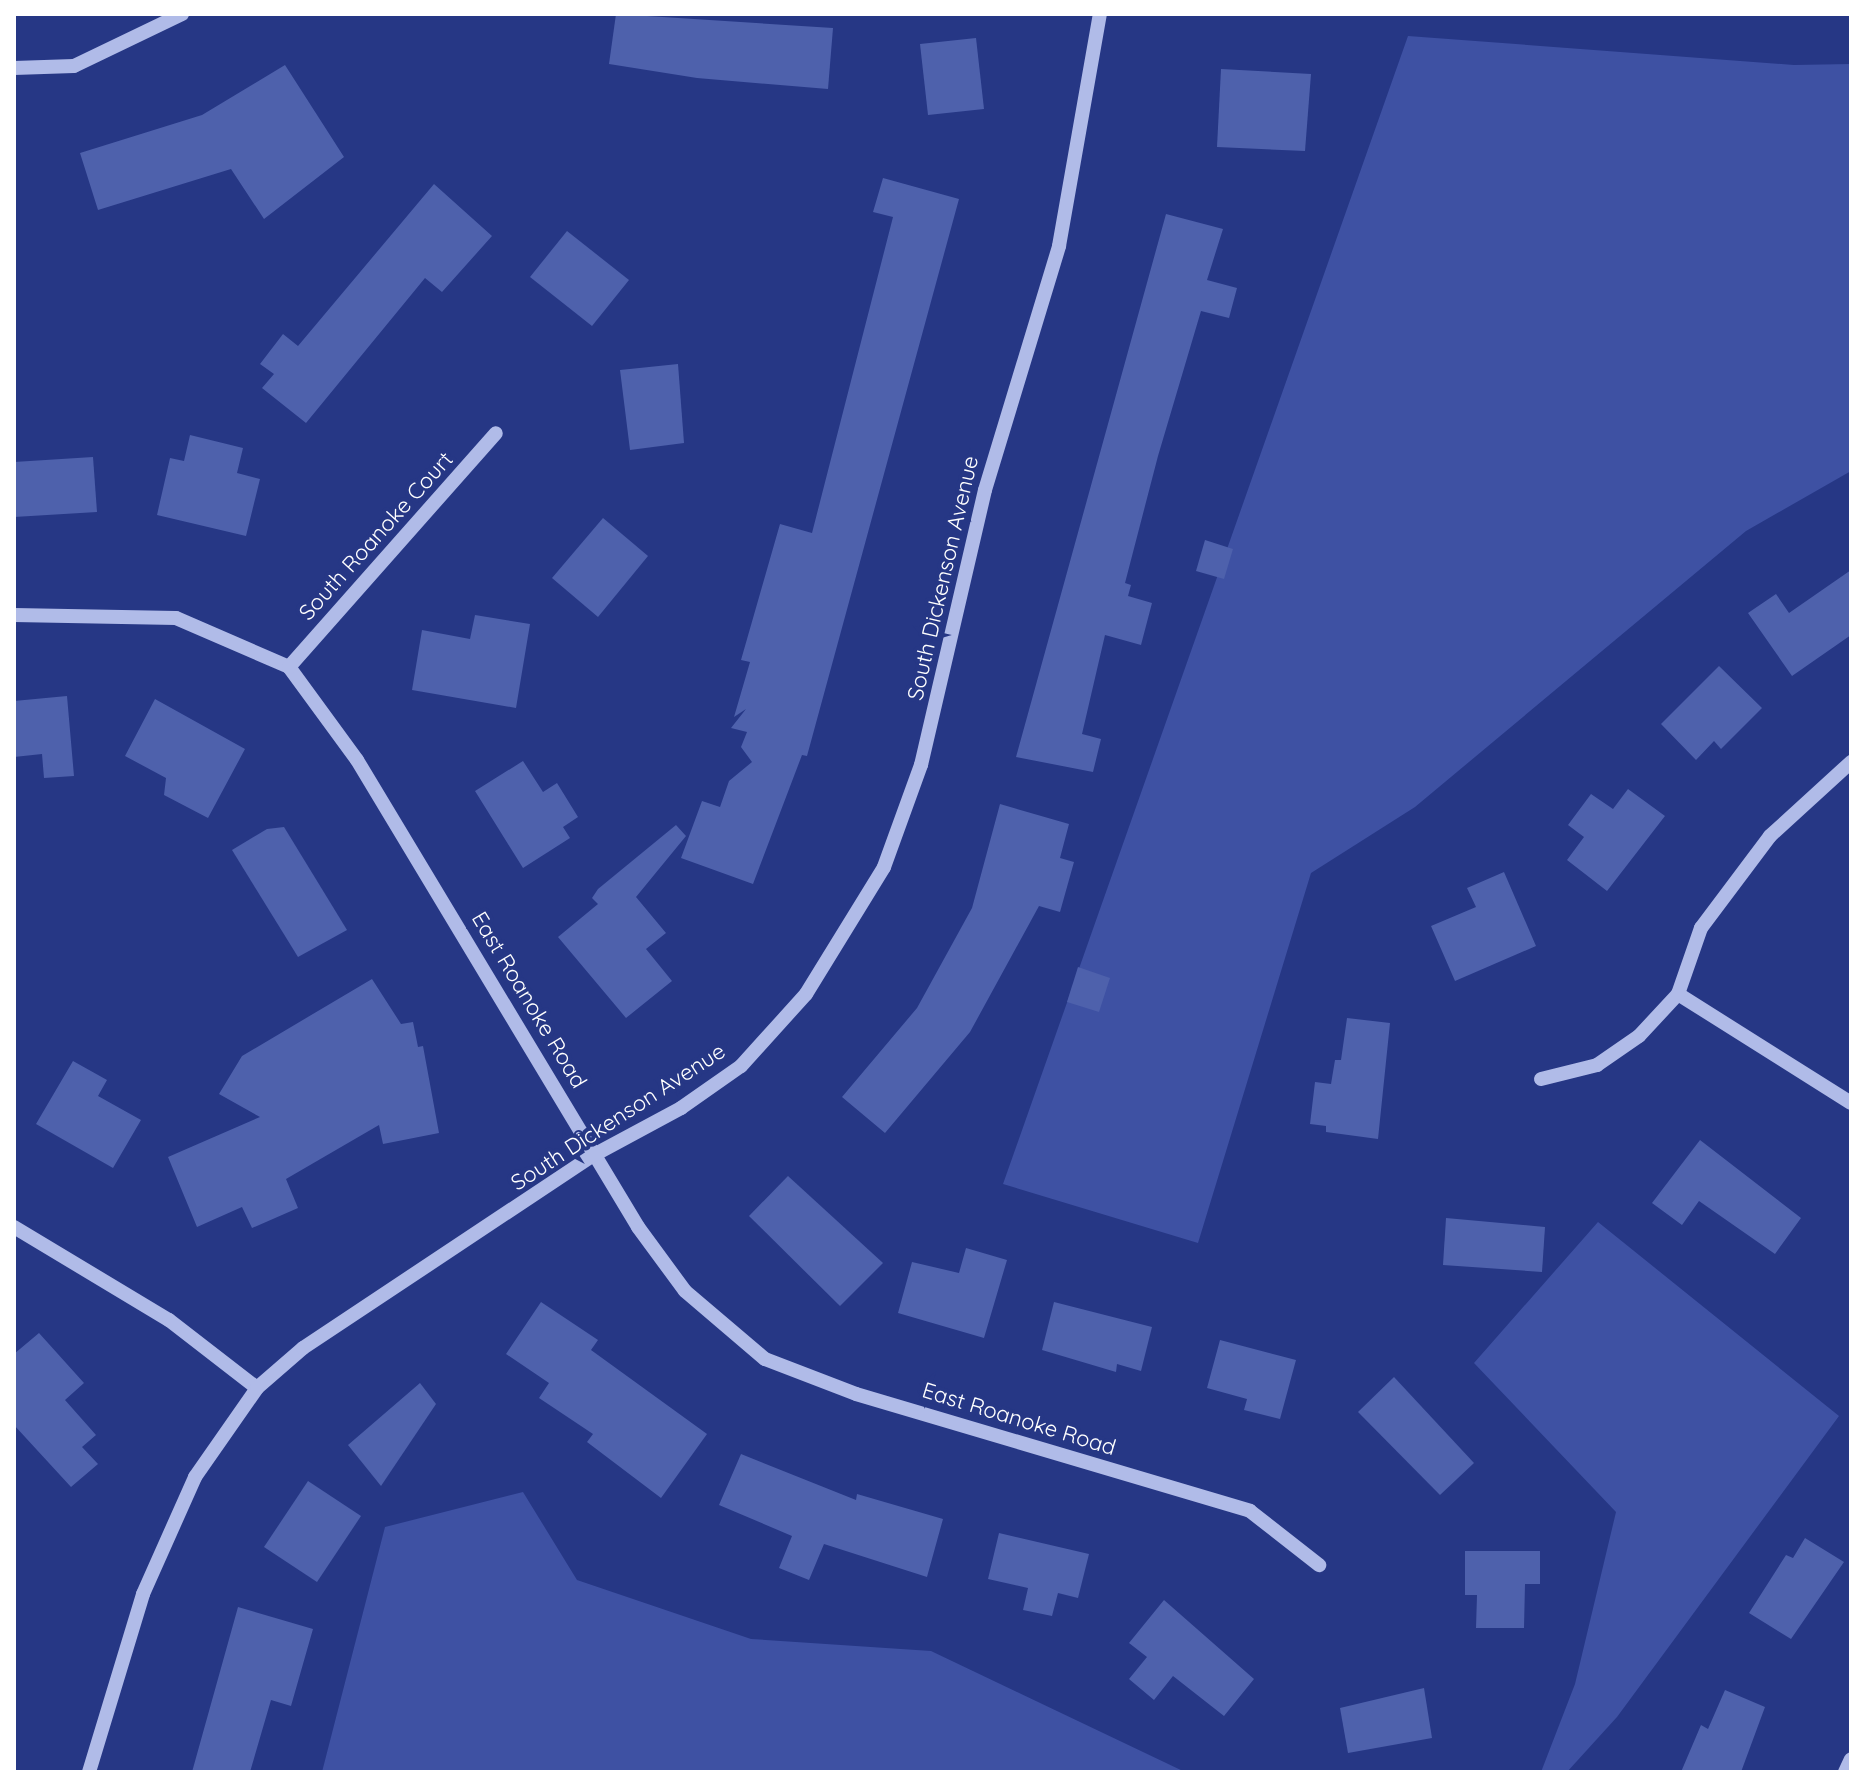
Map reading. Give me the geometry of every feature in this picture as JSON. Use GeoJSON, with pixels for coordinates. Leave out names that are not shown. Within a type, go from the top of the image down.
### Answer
{"type":"FeatureCollection","features":[{"type":"Feature","properties":{"kind":"street"},"geometry":{"type":"LineString","coordinates":[[14,68],[74,66],[182,14]]}},
{"type":"Feature","properties":{"kind":"street","name":"South Dickenson Avenue"},"geometry":{"type":"LineString","coordinates":[[89,1772],[143,1594],[195,1477],[257,1388],[303,1348],[592,1156],[681,1108],[741,1066],[806,994],[884,867],[921,765],[985,490],[1059,246],[1100,14]]}},
{"type":"Feature","properties":{"kind":"street","name":"South Roanoke Court"},"geometry":{"type":"LineString","coordinates":[[289,667],[496,433]]}},
{"type":"Feature","properties":{"kind":"street"},"geometry":{"type":"LineString","coordinates":[[14,615],[176,618],[289,667]]}},
{"type":"Feature","properties":{"kind":"street","name":"East Roanoke Road"},"geometry":{"type":"LineString","coordinates":[[289,667],[357,760],[559,1089],[592,1156],[685,1291],[765,1359],[856,1394],[1250,1511],[1319,1565]]}},
{"type":"Feature","properties":{"kind":"street"},"geometry":{"type":"LineString","coordinates":[[1541,1079],[1597,1065],[1639,1036],[1678,994],[1701,928],[1770,836],[1851,762]]}},
{"type":"Feature","properties":{"kind":"street"},"geometry":{"type":"LineString","coordinates":[[1678,994],[1851,1103]]}},
{"type":"Feature","properties":{"kind":"street"},"geometry":{"type":"LineString","coordinates":[[14,1227],[169,1320],[257,1388]]}},
{"type":"Feature","properties":{"kind":"street"},"geometry":{"type":"LineString","coordinates":[[1845,1772],[1851,1759]]}},
{"type":"Feature","properties":{"kind":"shaded area"},"geometry":{"type":"Polygon","coordinates":[[[1408,36],[1794,65],[1851,64],[1851,471],[1746,531],[1415,807],[1311,873],[1198,1243],[1003,1184],[1408,36]]]}},
{"type":"Feature","properties":{"kind":"shaded area"},"geometry":{"type":"Polygon","coordinates":[[[1598,1222],[1839,1416],[1617,1717],[1567,1772],[1541,1772],[1575,1684],[1616,1512],[1474,1363],[1598,1222]]]}},
{"type":"Feature","properties":{"kind":"shaded area"},"geometry":{"type":"Polygon","coordinates":[[[523,1492],[577,1580],[751,1639],[931,1651],[1185,1772],[322,1772],[385,1527],[523,1492]]]}},
{"type":"Feature","properties":{"kind":"building"},"geometry":{"type":"Polygon","coordinates":[[[616,14],[833,28],[828,89],[697,78],[609,64],[616,14]]]}},
{"type":"Feature","properties":{"kind":"building"},"geometry":{"type":"Polygon","coordinates":[[[976,38],[984,109],[928,115],[920,44],[976,38]]]}},
{"type":"Feature","properties":{"kind":"building"},"geometry":{"type":"Polygon","coordinates":[[[285,65],[344,157],[264,219],[231,169],[98,210],[80,153],[202,115],[285,65]]]}},
{"type":"Feature","properties":{"kind":"building"},"geometry":{"type":"Polygon","coordinates":[[[1221,69],[1311,74],[1305,151],[1217,147],[1221,69]]]}},
{"type":"Feature","properties":{"kind":"building"},"geometry":{"type":"Polygon","coordinates":[[[883,178],[959,199],[807,756],[802,755],[753,884],[681,858],[702,801],[720,807],[729,781],[752,762],[741,747],[747,732],[731,728],[746,709],[734,717],[750,662],[741,660],[780,524],[812,533],[893,217],[873,212],[883,178]]]}},
{"type":"Feature","properties":{"kind":"building"},"geometry":{"type":"Polygon","coordinates":[[[434,184],[492,236],[442,292],[425,278],[306,423],[262,388],[274,374],[260,364],[283,334],[298,346],[434,184]]]}},
{"type":"Feature","properties":{"kind":"building"},"geometry":{"type":"Polygon","coordinates":[[[1166,214],[1223,229],[1207,280],[1237,288],[1229,318],[1201,311],[1158,456],[1125,583],[1131,585],[1128,596],[1152,603],[1141,645],[1105,635],[1082,734],[1101,739],[1093,772],[1016,757],[1166,214]]]}},
{"type":"Feature","properties":{"kind":"building"},"geometry":{"type":"Polygon","coordinates":[[[567,231],[629,280],[592,326],[530,277],[567,231]]]}},
{"type":"Feature","properties":{"kind":"building"},"geometry":{"type":"Polygon","coordinates":[[[678,364],[684,443],[630,450],[620,370],[678,364]]]}},
{"type":"Feature","properties":{"kind":"building"},"geometry":{"type":"Polygon","coordinates":[[[190,435],[243,448],[237,473],[260,479],[246,536],[157,515],[170,458],[184,461],[190,435]]]}},
{"type":"Feature","properties":{"kind":"building"},"geometry":{"type":"Polygon","coordinates":[[[93,457],[97,512],[14,517],[14,462],[93,457]]]}},
{"type":"Feature","properties":{"kind":"building"},"geometry":{"type":"Polygon","coordinates":[[[603,518],[648,556],[598,617],[552,578],[603,518]]]}},
{"type":"Feature","properties":{"kind":"building"},"geometry":{"type":"Polygon","coordinates":[[[1205,540],[1233,549],[1224,579],[1196,571],[1205,540]]]}},
{"type":"Feature","properties":{"kind":"building"},"geometry":{"type":"Polygon","coordinates":[[[1851,570],[1851,635],[1792,676],[1748,613],[1776,594],[1789,613],[1851,570]]]}},
{"type":"Feature","properties":{"kind":"building"},"geometry":{"type":"Polygon","coordinates":[[[475,615],[530,624],[516,708],[412,690],[422,630],[470,639],[475,615]]]}},
{"type":"Feature","properties":{"kind":"building"},"geometry":{"type":"Polygon","coordinates":[[[1719,666],[1762,708],[1721,749],[1714,741],[1696,760],[1661,724],[1719,666]]]}},
{"type":"Feature","properties":{"kind":"building"},"geometry":{"type":"Polygon","coordinates":[[[67,696],[74,776],[44,778],[42,754],[14,757],[14,701],[67,696]]]}},
{"type":"Feature","properties":{"kind":"building"},"geometry":{"type":"Polygon","coordinates":[[[155,699],[245,749],[208,818],[164,795],[166,778],[125,756],[155,699]]]}},
{"type":"Feature","properties":{"kind":"building"},"geometry":{"type":"Polygon","coordinates":[[[523,761],[543,792],[557,783],[578,817],[563,827],[570,838],[523,868],[475,791],[523,761]]]}},
{"type":"Feature","properties":{"kind":"building"},"geometry":{"type":"Polygon","coordinates":[[[1628,789],[1665,816],[1607,891],[1567,860],[1584,837],[1568,825],[1591,794],[1613,809],[1628,789]]]}},
{"type":"Feature","properties":{"kind":"building"},"geometry":{"type":"Polygon","coordinates":[[[1000,804],[1069,824],[1060,858],[1074,862],[1060,912],[1039,906],[970,1032],[885,1133],[842,1097],[917,1008],[972,908],[1000,804]]]}},
{"type":"Feature","properties":{"kind":"building"},"geometry":{"type":"Polygon","coordinates":[[[676,825],[686,836],[636,897],[666,933],[646,949],[672,981],[626,1018],[558,937],[598,904],[592,898],[598,889],[676,825]]]}},
{"type":"Feature","properties":{"kind":"building"},"geometry":{"type":"Polygon","coordinates":[[[284,827],[347,930],[298,957],[232,850],[267,829],[284,827]]]}},
{"type":"Feature","properties":{"kind":"building"},"geometry":{"type":"Polygon","coordinates":[[[1504,872],[1536,946],[1455,981],[1431,926],[1476,907],[1467,888],[1504,872]]]}},
{"type":"Feature","properties":{"kind":"building"},"geometry":{"type":"Polygon","coordinates":[[[1078,967],[1110,978],[1099,1012],[1067,1002],[1078,967]]]}},
{"type":"Feature","properties":{"kind":"building"},"geometry":{"type":"Polygon","coordinates":[[[372,979],[401,1024],[413,1022],[418,1047],[423,1046],[439,1133],[383,1144],[379,1125],[286,1179],[298,1208],[252,1228],[242,1207],[197,1227],[168,1157],[260,1117],[219,1094],[242,1056],[372,979]]]}},
{"type":"Feature","properties":{"kind":"building"},"geometry":{"type":"Polygon","coordinates":[[[1347,1018],[1390,1023],[1378,1139],[1326,1132],[1326,1126],[1310,1124],[1315,1082],[1331,1084],[1335,1060],[1341,1060],[1347,1018]]]}},
{"type":"Feature","properties":{"kind":"building"},"geometry":{"type":"Polygon","coordinates":[[[73,1061],[107,1080],[98,1096],[141,1120],[113,1168],[36,1124],[73,1061]]]}},
{"type":"Feature","properties":{"kind":"building"},"geometry":{"type":"Polygon","coordinates":[[[1700,1140],[1801,1218],[1775,1254],[1699,1201],[1682,1225],[1652,1203],[1700,1140]]]}},
{"type":"Feature","properties":{"kind":"building"},"geometry":{"type":"Polygon","coordinates":[[[788,1176],[883,1263],[840,1306],[749,1216],[788,1176]]]}},
{"type":"Feature","properties":{"kind":"building"},"geometry":{"type":"Polygon","coordinates":[[[1446,1218],[1545,1227],[1542,1272],[1443,1265],[1446,1218]]]}},
{"type":"Feature","properties":{"kind":"building"},"geometry":{"type":"Polygon","coordinates":[[[966,1248],[1007,1260],[984,1338],[898,1313],[912,1262],[959,1273],[966,1248]]]}},
{"type":"Feature","properties":{"kind":"building"},"geometry":{"type":"Polygon","coordinates":[[[541,1302],[598,1340],[591,1350],[707,1434],[661,1498],[587,1442],[593,1434],[539,1398],[549,1383],[506,1354],[541,1302]]]}},
{"type":"Feature","properties":{"kind":"building"},"geometry":{"type":"Polygon","coordinates":[[[1054,1302],[1152,1327],[1141,1371],[1117,1364],[1116,1372],[1042,1350],[1054,1302]]]}},
{"type":"Feature","properties":{"kind":"building"},"geometry":{"type":"Polygon","coordinates":[[[39,1333],[84,1383],[65,1400],[96,1435],[82,1447],[98,1464],[71,1487],[14,1425],[14,1354],[39,1333]]]}},
{"type":"Feature","properties":{"kind":"building"},"geometry":{"type":"Polygon","coordinates":[[[1220,1340],[1296,1360],[1280,1419],[1244,1410],[1247,1399],[1207,1388],[1220,1340]]]}},
{"type":"Feature","properties":{"kind":"building"},"geometry":{"type":"Polygon","coordinates":[[[1394,1377],[1474,1463],[1440,1495],[1358,1412],[1394,1377]]]}},
{"type":"Feature","properties":{"kind":"building"},"geometry":{"type":"Polygon","coordinates":[[[420,1383],[436,1404],[381,1486],[348,1445],[420,1383]]]}},
{"type":"Feature","properties":{"kind":"building"},"geometry":{"type":"Polygon","coordinates":[[[741,1454],[856,1500],[857,1494],[943,1519],[927,1577],[824,1544],[809,1580],[779,1568],[792,1536],[719,1505],[741,1454]]]}},
{"type":"Feature","properties":{"kind":"building"},"geometry":{"type":"Polygon","coordinates":[[[308,1481],[361,1516],[317,1582],[264,1547],[308,1481]]]}},
{"type":"Feature","properties":{"kind":"building"},"geometry":{"type":"Polygon","coordinates":[[[999,1533],[1089,1554],[1078,1598],[1058,1593],[1052,1616],[1023,1610],[1028,1588],[988,1579],[999,1533]]]}},
{"type":"Feature","properties":{"kind":"building"},"geometry":{"type":"Polygon","coordinates":[[[1805,1538],[1844,1562],[1791,1639],[1749,1613],[1786,1555],[1793,1558],[1805,1538]]]}},
{"type":"Feature","properties":{"kind":"building"},"geometry":{"type":"Polygon","coordinates":[[[1465,1551],[1540,1551],[1540,1584],[1525,1584],[1524,1628],[1476,1628],[1477,1595],[1465,1595],[1465,1551]]]}},
{"type":"Feature","properties":{"kind":"building"},"geometry":{"type":"Polygon","coordinates":[[[1164,1600],[1254,1679],[1224,1716],[1173,1676],[1154,1700],[1129,1679],[1147,1657],[1129,1643],[1164,1600]]]}},
{"type":"Feature","properties":{"kind":"building"},"geometry":{"type":"Polygon","coordinates":[[[238,1607],[313,1629],[291,1706],[271,1700],[250,1772],[192,1772],[238,1607]]]}},
{"type":"Feature","properties":{"kind":"building"},"geometry":{"type":"Polygon","coordinates":[[[1424,1688],[1432,1738],[1348,1753],[1340,1708],[1424,1688]]]}},
{"type":"Feature","properties":{"kind":"building"},"geometry":{"type":"Polygon","coordinates":[[[1725,1690],[1765,1707],[1741,1772],[1681,1772],[1701,1725],[1708,1729],[1725,1690]]]}}]}
